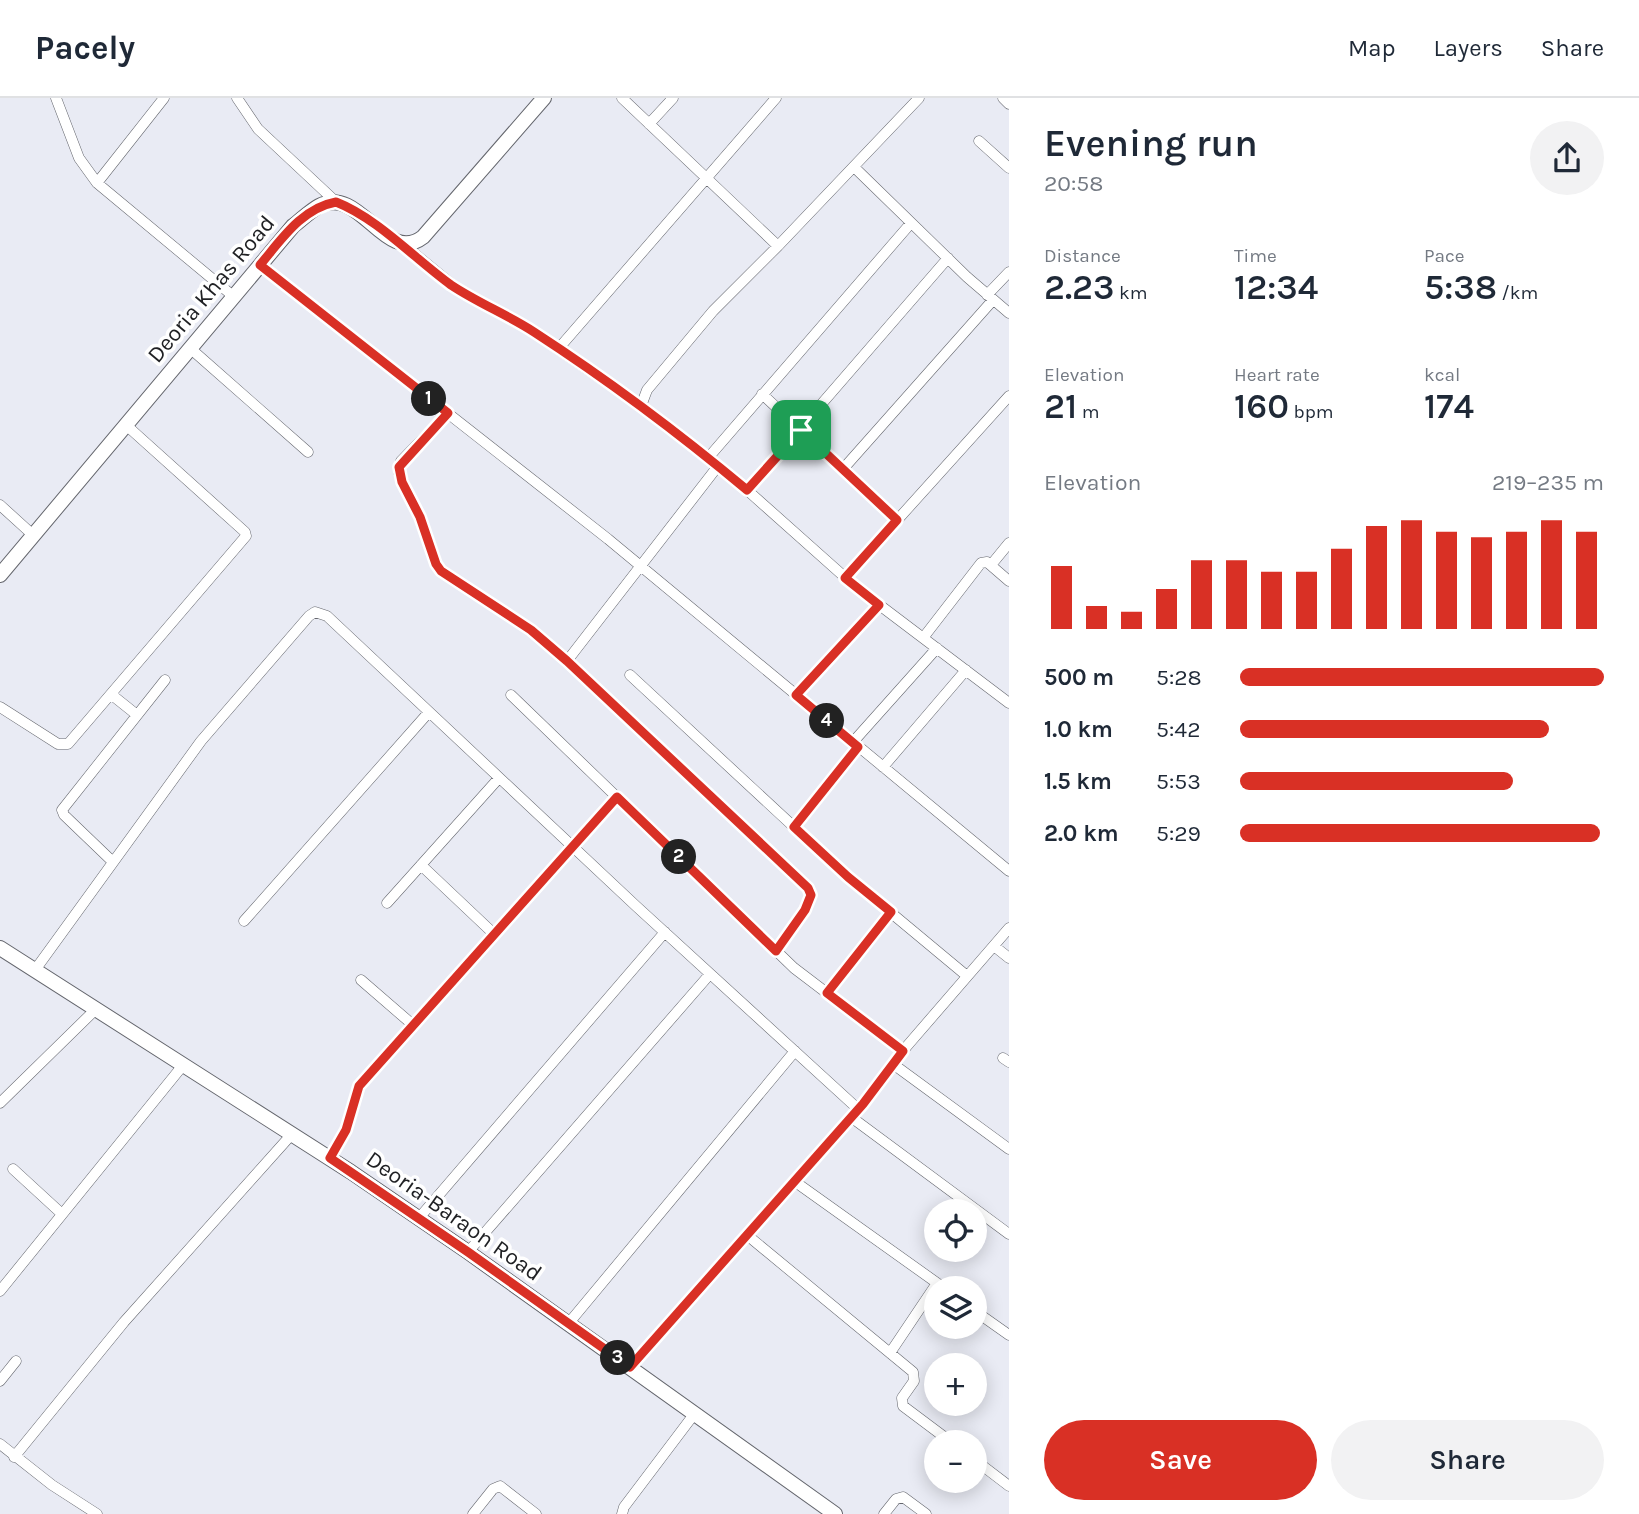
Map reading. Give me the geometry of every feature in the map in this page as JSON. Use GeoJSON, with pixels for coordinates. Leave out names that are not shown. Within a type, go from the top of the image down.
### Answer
{"type":"FeatureCollection","features":[{"type":"Feature","properties":{"kind":"street"},"geometry":{"type":"LineString","coordinates":[[56,98],[79,158],[97,183],[233,296]]}},
{"type":"Feature","properties":{"kind":"street"},"geometry":{"type":"LineString","coordinates":[[97,183],[164,98]]}},
{"type":"Feature","properties":{"kind":"street"},"geometry":{"type":"LineString","coordinates":[[237,98],[258,129],[336,202],[353,208],[455,287],[559,348],[641,406],[747,490],[845,578],[1009,703]]}},
{"type":"Feature","properties":{"kind":"street"},"geometry":{"type":"LineString","coordinates":[[404,245],[413,244],[423,237],[544,98]]}},
{"type":"Feature","properties":{"kind":"street"},"geometry":{"type":"LineString","coordinates":[[622,98],[778,246]]}},
{"type":"Feature","properties":{"kind":"street"},"geometry":{"type":"LineString","coordinates":[[649,124],[673,98]]}},
{"type":"Feature","properties":{"kind":"street"},"geometry":{"type":"LineString","coordinates":[[559,348],[776,98]]}},
{"type":"Feature","properties":{"kind":"street"},"geometry":{"type":"LineString","coordinates":[[641,406],[647,390],[713,311],[919,98]]}},
{"type":"Feature","properties":{"kind":"street"},"geometry":{"type":"LineString","coordinates":[[1003,98],[1009,104]]}},
{"type":"Feature","properties":{"kind":"street"},"geometry":{"type":"LineString","coordinates":[[979,141],[1009,168]]}},
{"type":"Feature","properties":{"kind":"street"},"geometry":{"type":"LineString","coordinates":[[854,167],[1009,313]]}},
{"type":"Feature","properties":{"kind":"street","name":"Deoria Khas Road"},"geometry":{"type":"LineString","coordinates":[[0,575],[293,226],[320,205],[336,202]]}},
{"type":"Feature","properties":{"kind":"street"},"geometry":{"type":"LineString","coordinates":[[708,458],[911,223]]}},
{"type":"Feature","properties":{"kind":"street"},"geometry":{"type":"LineString","coordinates":[[747,490],[948,258]]}},
{"type":"Feature","properties":{"kind":"street"},"geometry":{"type":"LineString","coordinates":[[260,265],[641,567],[1009,871]]}},
{"type":"Feature","properties":{"kind":"street"},"geometry":{"type":"LineString","coordinates":[[843,469],[1009,272]]}},
{"type":"Feature","properties":{"kind":"street"},"geometry":{"type":"LineString","coordinates":[[191,349],[308,452]]}},
{"type":"Feature","properties":{"kind":"street"},"geometry":{"type":"LineString","coordinates":[[762,394],[897,520]]}},
{"type":"Feature","properties":{"kind":"street"},"geometry":{"type":"LineString","coordinates":[[845,578],[1009,396]]}},
{"type":"Feature","properties":{"kind":"street"},"geometry":{"type":"LineString","coordinates":[[448,413],[399,467],[402,482],[425,531],[432,557],[441,571],[531,630],[567,661],[808,888],[811,895],[805,910],[776,951]]}},
{"type":"Feature","properties":{"kind":"street"},"geometry":{"type":"LineString","coordinates":[[0,707],[63,745],[75,738],[246,536],[245,532],[126,425]]}},
{"type":"Feature","properties":{"kind":"street"},"geometry":{"type":"LineString","coordinates":[[567,661],[718,466]]}},
{"type":"Feature","properties":{"kind":"street"},"geometry":{"type":"LineString","coordinates":[[0,505],[33,535]]}},
{"type":"Feature","properties":{"kind":"street"},"geometry":{"type":"LineString","coordinates":[[991,565],[1009,543]]}},
{"type":"Feature","properties":{"kind":"street"},"geometry":{"type":"LineString","coordinates":[[923,638],[981,563],[987,562],[1009,581]]}},
{"type":"Feature","properties":{"kind":"street"},"geometry":{"type":"LineString","coordinates":[[796,695],[879,605]]}},
{"type":"Feature","properties":{"kind":"street"},"geometry":{"type":"LineString","coordinates":[[35,970],[201,741],[315,612],[327,616],[795,1051],[854,1113],[1009,1234]]}},
{"type":"Feature","properties":{"kind":"street"},"geometry":{"type":"LineString","coordinates":[[794,827],[856,744],[937,648]]}},
{"type":"Feature","properties":{"kind":"street"},"geometry":{"type":"LineString","coordinates":[[883,767],[966,670]]}},
{"type":"Feature","properties":{"kind":"street"},"geometry":{"type":"LineString","coordinates":[[630,675],[848,877],[967,976]]}},
{"type":"Feature","properties":{"kind":"street"},"geometry":{"type":"LineString","coordinates":[[113,862],[62,810],[165,680]]}},
{"type":"Feature","properties":{"kind":"street"},"geometry":{"type":"LineString","coordinates":[[111,695],[137,715]]}},
{"type":"Feature","properties":{"kind":"street"},"geometry":{"type":"LineString","coordinates":[[511,695],[794,968],[903,1051]]}},
{"type":"Feature","properties":{"kind":"street"},"geometry":{"type":"LineString","coordinates":[[244,921],[429,712]]}},
{"type":"Feature","properties":{"kind":"street"},"geometry":{"type":"LineString","coordinates":[[387,904],[499,778]]}},
{"type":"Feature","properties":{"kind":"street"},"geometry":{"type":"LineString","coordinates":[[330,1158],[346,1130],[359,1086],[617,797]]}},
{"type":"Feature","properties":{"kind":"street"},"geometry":{"type":"LineString","coordinates":[[421,865],[494,934]]}},
{"type":"Feature","properties":{"kind":"street"},"geometry":{"type":"LineString","coordinates":[[827,993],[891,912]]}},
{"type":"Feature","properties":{"kind":"street"},"geometry":{"type":"LineString","coordinates":[[630,1367],[854,1113],[903,1051],[1009,928]]}},
{"type":"Feature","properties":{"kind":"street"},"geometry":{"type":"LineString","coordinates":[[419,1218],[665,932]]}},
{"type":"Feature","properties":{"kind":"street"},"geometry":{"type":"LineString","coordinates":[[994,946],[1009,958]]}},
{"type":"Feature","properties":{"kind":"street","name":"Deoria-Baraon Road"},"geometry":{"type":"LineString","coordinates":[[0,948],[330,1158],[419,1218],[835,1514]]}},
{"type":"Feature","properties":{"kind":"street"},"geometry":{"type":"LineString","coordinates":[[468,1252],[710,974]]}},
{"type":"Feature","properties":{"kind":"street"},"geometry":{"type":"LineString","coordinates":[[361,980],[413,1025]]}},
{"type":"Feature","properties":{"kind":"street"},"geometry":{"type":"LineString","coordinates":[[0,1103],[96,1009]]}},
{"type":"Feature","properties":{"kind":"street"},"geometry":{"type":"LineString","coordinates":[[568,1324],[795,1051]]}},
{"type":"Feature","properties":{"kind":"street"},"geometry":{"type":"LineString","coordinates":[[2,1284],[184,1064]]}},
{"type":"Feature","properties":{"kind":"street"},"geometry":{"type":"LineString","coordinates":[[893,1064],[1009,1149]]}},
{"type":"Feature","properties":{"kind":"street"},"geometry":{"type":"LineString","coordinates":[[14,1457],[124,1322],[292,1134]]}},
{"type":"Feature","properties":{"kind":"street"},"geometry":{"type":"LineString","coordinates":[[13,1169],[62,1214]]}},
{"type":"Feature","properties":{"kind":"street"},"geometry":{"type":"LineString","coordinates":[[794,1181],[926,1276]]}},
{"type":"Feature","properties":{"kind":"street"},"geometry":{"type":"LineString","coordinates":[[747,1235],[915,1376],[901,1402],[935,1430]]}},
{"type":"Feature","properties":{"kind":"street"},"geometry":{"type":"LineString","coordinates":[[890,1353],[924,1307]]}},
{"type":"Feature","properties":{"kind":"street"},"geometry":{"type":"LineString","coordinates":[[987,1319],[1009,1335]]}},
{"type":"Feature","properties":{"kind":"street"},"geometry":{"type":"LineString","coordinates":[[0,1381],[16,1361]]}},
{"type":"Feature","properties":{"kind":"street"},"geometry":{"type":"LineString","coordinates":[[622,1514],[624,1507],[695,1413]]}},
{"type":"Feature","properties":{"kind":"street"},"geometry":{"type":"LineString","coordinates":[[0,1444],[52,1485],[97,1514]]}},
{"type":"Feature","properties":{"kind":"street"},"geometry":{"type":"LineString","coordinates":[[987,1469],[1009,1486]]}},
{"type":"Feature","properties":{"kind":"street"},"geometry":{"type":"LineString","coordinates":[[473,1514],[493,1489],[500,1486],[536,1514]]}},
{"type":"Feature","properties":{"kind":"street"},"geometry":{"type":"LineString","coordinates":[[884,1514],[896,1499],[903,1497],[926,1514]]}},
{"type":"Feature","properties":{"kind":"route"},"geometry":{"type":"LineString","coordinates":[[336,202],[353,208],[455,287],[559,348],[641,406],[747,490],[801,430],[897,520],[845,578],[879,605],[796,695],[858,747],[794,827],[891,912],[827,993],[903,1051],[863,1104],[630,1367],[330,1158],[350,1121],[354,1097],[359,1086],[617,797],[776,951],[805,910],[811,895],[808,888],[567,661],[531,630],[441,571],[432,557],[420,517],[402,482],[399,467],[401,461],[448,413],[260,265],[293,226],[320,205],[336,202]]}}]}
